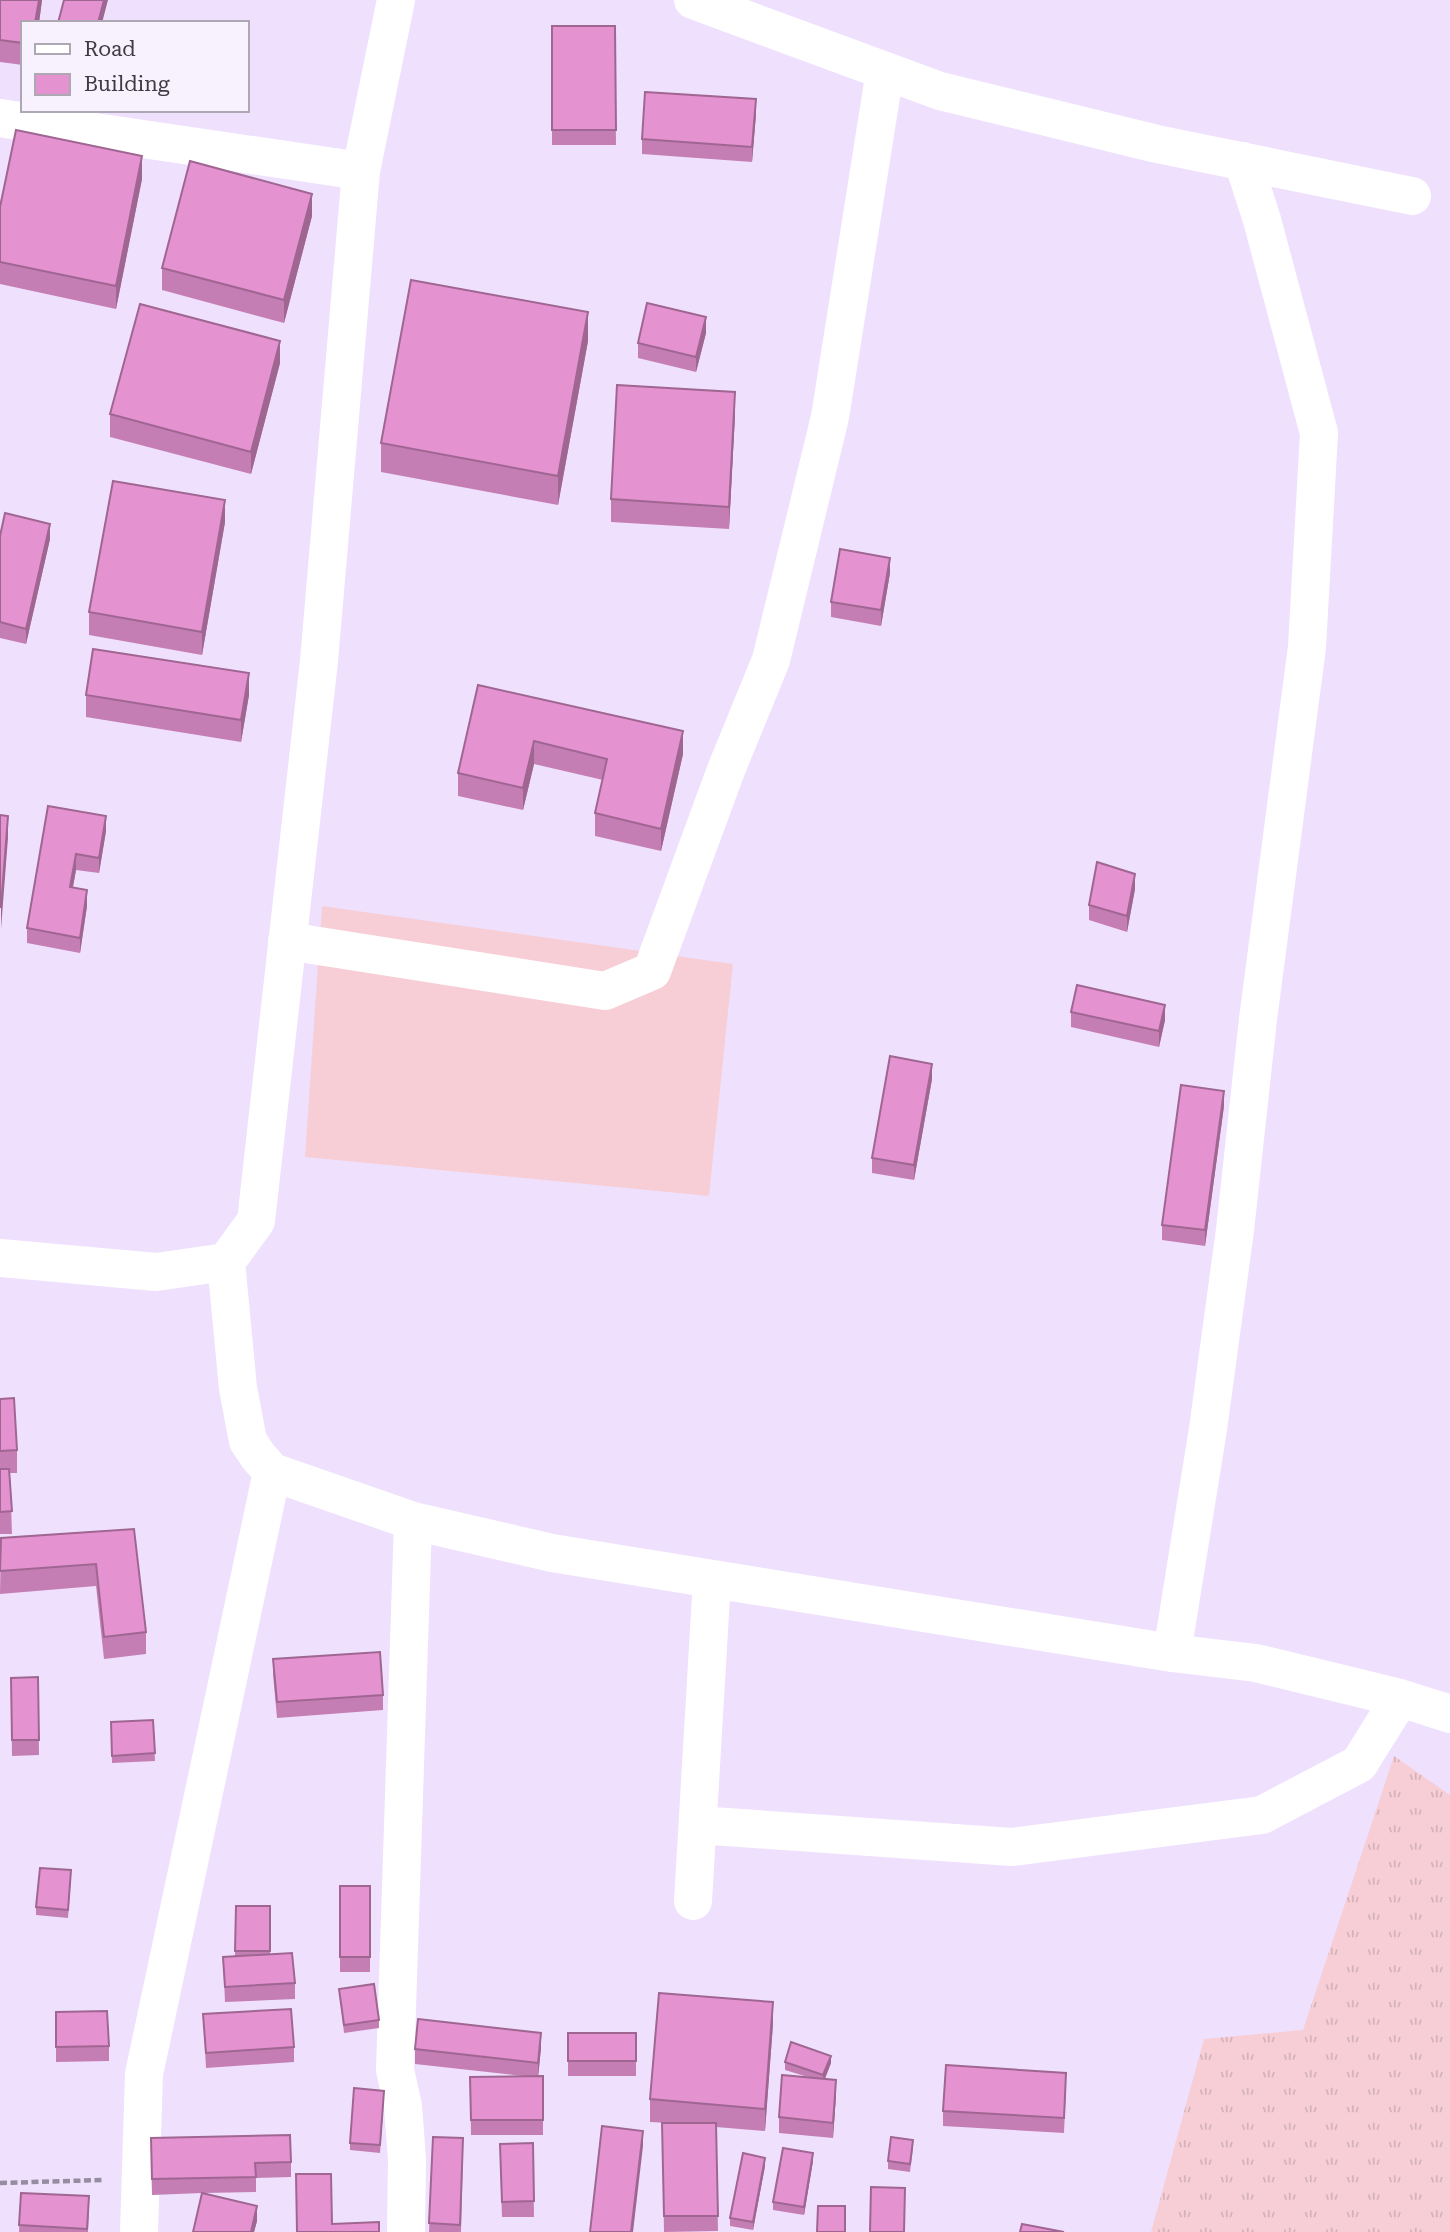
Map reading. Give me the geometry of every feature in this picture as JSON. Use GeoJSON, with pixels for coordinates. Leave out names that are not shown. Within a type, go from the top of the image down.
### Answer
{"type":"FeatureCollection","features":[{"type":"Feature","properties":{"kind":"street"},"geometry":{"type":"LineString","coordinates":[[396,0],[362,171],[319,661],[256,1221],[226,1262],[238,1388],[248,1441],[272,1472],[413,1521],[552,1553],[1172,1653],[1256,1662],[1400,1698],[1450,1714]]}},
{"type":"Feature","properties":{"kind":"street"},"geometry":{"type":"LineString","coordinates":[[694,0],[940,91],[1157,144],[1412,196]]}},
{"type":"Feature","properties":{"kind":"street"},"geometry":{"type":"LineString","coordinates":[[287,941],[605,991],[652,971],[726,770],[771,660],[830,417],[885,71]]}},
{"type":"Feature","properties":{"kind":"street"},"geometry":{"type":"LineString","coordinates":[[0,118],[362,171]]}},
{"type":"Feature","properties":{"kind":"street"},"geometry":{"type":"LineString","coordinates":[[1172,1653],[1208,1429],[1235,1230],[1258,1019],[1307,647],[1319,433],[1262,220],[1243,161]]}},
{"type":"Feature","properties":{"kind":"street"},"geometry":{"type":"LineString","coordinates":[[0,1258],[156,1272],[226,1262]]}},
{"type":"Feature","properties":{"kind":"street"},"geometry":{"type":"LineString","coordinates":[[139,2232],[144,2074],[272,1472]]}},
{"type":"Feature","properties":{"kind":"street"},"geometry":{"type":"LineString","coordinates":[[406,2232],[405,2132],[403,2106],[395,2070],[413,1521]]}},
{"type":"Feature","properties":{"kind":"street"},"geometry":{"type":"LineString","coordinates":[[693,1901],[712,1579]]}},
{"type":"Feature","properties":{"kind":"street"},"geometry":{"type":"LineString","coordinates":[[698,1825],[1012,1847],[1262,1815],[1359,1764],[1400,1698]]}},
{"type":"Feature","properties":{"kind":"path"},"geometry":{"type":"LineString","coordinates":[[0,2183],[141,2179]]}},
{"type":"Feature","properties":{"kind":"green space"},"geometry":{"type":"Polygon","coordinates":[[[322,906],[733,964],[709,1196],[305,1157],[322,906]]]}},
{"type":"Feature","properties":{"kind":"green space"},"geometry":{"type":"Polygon","coordinates":[[[1394,1756],[1450,1795],[1450,2232],[1151,2232],[1204,2039],[1303,2030],[1394,1756]]]}},
{"type":"Feature","properties":{"kind":"building"},"geometry":{"type":"Polygon","coordinates":[[[0,0],[39,0],[35,21],[21,21],[21,43],[0,40],[0,0]]]}},
{"type":"Feature","properties":{"kind":"building"},"geometry":{"type":"Polygon","coordinates":[[[64,0],[104,0],[99,21],[59,21],[64,0]]]}},
{"type":"Feature","properties":{"kind":"building"},"geometry":{"type":"Polygon","coordinates":[[[552,26],[615,26],[616,130],[552,130],[552,26]]]}},
{"type":"Feature","properties":{"kind":"building"},"geometry":{"type":"Polygon","coordinates":[[[645,92],[756,99],[752,147],[642,139],[645,92]]]}},
{"type":"Feature","properties":{"kind":"building"},"geometry":{"type":"Polygon","coordinates":[[[16,130],[142,156],[116,286],[0,262],[0,207],[16,130]]]}},
{"type":"Feature","properties":{"kind":"building"},"geometry":{"type":"Polygon","coordinates":[[[190,161],[312,194],[284,300],[162,268],[190,161]]]}},
{"type":"Feature","properties":{"kind":"building"},"geometry":{"type":"Polygon","coordinates":[[[411,280],[588,312],[558,476],[381,443],[411,280]]]}},
{"type":"Feature","properties":{"kind":"building"},"geometry":{"type":"Polygon","coordinates":[[[647,303],[706,317],[696,357],[638,343],[647,303]]]}},
{"type":"Feature","properties":{"kind":"building"},"geometry":{"type":"Polygon","coordinates":[[[140,304],[280,341],[251,452],[110,414],[140,304]]]}},
{"type":"Feature","properties":{"kind":"building"},"geometry":{"type":"Polygon","coordinates":[[[617,385],[735,392],[729,507],[611,499],[617,385]]]}},
{"type":"Feature","properties":{"kind":"building"},"geometry":{"type":"Polygon","coordinates":[[[113,481],[225,500],[202,632],[89,612],[113,481]]]}},
{"type":"Feature","properties":{"kind":"building"},"geometry":{"type":"Polygon","coordinates":[[[5,513],[50,524],[26,629],[0,622],[0,536],[5,513]]]}},
{"type":"Feature","properties":{"kind":"building"},"geometry":{"type":"Polygon","coordinates":[[[840,549],[890,558],[881,610],[831,602],[840,549]]]}},
{"type":"Feature","properties":{"kind":"building"},"geometry":{"type":"Polygon","coordinates":[[[93,649],[249,673],[241,720],[86,695],[93,649]]]}},
{"type":"Feature","properties":{"kind":"building"},"geometry":{"type":"Polygon","coordinates":[[[478,685],[683,731],[661,829],[595,813],[607,759],[534,741],[523,788],[458,773],[478,685]]]}},
{"type":"Feature","properties":{"kind":"building"},"geometry":{"type":"Polygon","coordinates":[[[48,806],[106,816],[99,858],[76,854],[70,887],[87,890],[80,938],[27,928],[48,806]]]}},
{"type":"Feature","properties":{"kind":"building"},"geometry":{"type":"Polygon","coordinates":[[[0,815],[8,816],[1,907],[0,907],[0,815]]]}},
{"type":"Feature","properties":{"kind":"building"},"geometry":{"type":"Polygon","coordinates":[[[1097,862],[1135,874],[1127,916],[1089,905],[1097,862]]]}},
{"type":"Feature","properties":{"kind":"building"},"geometry":{"type":"Polygon","coordinates":[[[1077,985],[1165,1005],[1159,1031],[1071,1012],[1077,985]]]}},
{"type":"Feature","properties":{"kind":"building"},"geometry":{"type":"Polygon","coordinates":[[[890,1056],[932,1064],[914,1165],[872,1158],[890,1056]]]}},
{"type":"Feature","properties":{"kind":"building"},"geometry":{"type":"Polygon","coordinates":[[[1181,1085],[1224,1091],[1205,1230],[1162,1225],[1181,1085]]]}},
{"type":"Feature","properties":{"kind":"building"},"geometry":{"type":"Polygon","coordinates":[[[14,1398],[17,1450],[0,1451],[0,1399],[14,1398]]]}},
{"type":"Feature","properties":{"kind":"building"},"geometry":{"type":"Polygon","coordinates":[[[0,1469],[9,1469],[12,1511],[0,1512],[0,1469]]]}},
{"type":"Feature","properties":{"kind":"building"},"geometry":{"type":"Polygon","coordinates":[[[134,1529],[146,1632],[104,1637],[96,1564],[0,1571],[1,1538],[134,1529]]]}},
{"type":"Feature","properties":{"kind":"building"},"geometry":{"type":"Polygon","coordinates":[[[380,1652],[383,1695],[277,1702],[273,1659],[380,1652]]]}},
{"type":"Feature","properties":{"kind":"building"},"geometry":{"type":"Polygon","coordinates":[[[38,1677],[39,1740],[12,1740],[11,1678],[38,1677]]]}},
{"type":"Feature","properties":{"kind":"building"},"geometry":{"type":"Polygon","coordinates":[[[153,1720],[155,1753],[112,1756],[111,1722],[153,1720]]]}},
{"type":"Feature","properties":{"kind":"building"},"geometry":{"type":"Polygon","coordinates":[[[40,1868],[71,1870],[68,1910],[36,1907],[40,1868]]]}},
{"type":"Feature","properties":{"kind":"building"},"geometry":{"type":"Polygon","coordinates":[[[340,1886],[370,1886],[370,1957],[340,1957],[340,1886]]]}},
{"type":"Feature","properties":{"kind":"building"},"geometry":{"type":"Polygon","coordinates":[[[236,1906],[270,1906],[270,1951],[235,1951],[236,1906]]]}},
{"type":"Feature","properties":{"kind":"building"},"geometry":{"type":"Polygon","coordinates":[[[292,1953],[295,1983],[225,1987],[223,1957],[292,1953]]]}},
{"type":"Feature","properties":{"kind":"building"},"geometry":{"type":"Polygon","coordinates":[[[374,1984],[379,2020],[344,2025],[339,1989],[374,1984]]]}},
{"type":"Feature","properties":{"kind":"building"},"geometry":{"type":"Polygon","coordinates":[[[659,1993],[773,2002],[765,2109],[650,2099],[659,1993]]]}},
{"type":"Feature","properties":{"kind":"building"},"geometry":{"type":"Polygon","coordinates":[[[291,2009],[294,2047],[206,2053],[203,2014],[291,2009]]]}},
{"type":"Feature","properties":{"kind":"building"},"geometry":{"type":"Polygon","coordinates":[[[107,2011],[109,2046],[56,2047],[56,2012],[107,2011]]]}},
{"type":"Feature","properties":{"kind":"building"},"geometry":{"type":"Polygon","coordinates":[[[418,2019],[541,2033],[538,2063],[415,2049],[418,2019]]]}},
{"type":"Feature","properties":{"kind":"building"},"geometry":{"type":"Polygon","coordinates":[[[568,2033],[636,2033],[636,2061],[568,2061],[568,2033]]]}},
{"type":"Feature","properties":{"kind":"building"},"geometry":{"type":"Polygon","coordinates":[[[791,2042],[831,2056],[823,2075],[785,2062],[791,2042]]]}},
{"type":"Feature","properties":{"kind":"building"},"geometry":{"type":"Polygon","coordinates":[[[946,2065],[1066,2073],[1064,2118],[943,2111],[946,2065]]]}},
{"type":"Feature","properties":{"kind":"building"},"geometry":{"type":"Polygon","coordinates":[[[782,2075],[836,2080],[833,2123],[779,2117],[782,2075]]]}},
{"type":"Feature","properties":{"kind":"building"},"geometry":{"type":"Polygon","coordinates":[[[543,2076],[543,2120],[471,2120],[470,2077],[543,2076]]]}},
{"type":"Feature","properties":{"kind":"building"},"geometry":{"type":"Polygon","coordinates":[[[354,2088],[384,2091],[380,2145],[350,2143],[354,2088]]]}},
{"type":"Feature","properties":{"kind":"building"},"geometry":{"type":"Polygon","coordinates":[[[662,2123],[716,2123],[718,2216],[664,2216],[662,2123]]]}},
{"type":"Feature","properties":{"kind":"building"},"geometry":{"type":"Polygon","coordinates":[[[602,2126],[643,2131],[631,2232],[590,2232],[602,2126]]]}},
{"type":"Feature","properties":{"kind":"building"},"geometry":{"type":"Polygon","coordinates":[[[290,2135],[291,2162],[255,2163],[256,2177],[152,2179],[151,2138],[290,2135]]]}},
{"type":"Feature","properties":{"kind":"building"},"geometry":{"type":"Polygon","coordinates":[[[433,2137],[463,2138],[460,2225],[429,2223],[433,2137]]]}},
{"type":"Feature","properties":{"kind":"building"},"geometry":{"type":"Polygon","coordinates":[[[891,2137],[913,2140],[910,2164],[888,2161],[891,2137]]]}},
{"type":"Feature","properties":{"kind":"building"},"geometry":{"type":"Polygon","coordinates":[[[533,2143],[534,2201],[502,2202],[500,2144],[533,2143]]]}},
{"type":"Feature","properties":{"kind":"building"},"geometry":{"type":"Polygon","coordinates":[[[783,2148],[813,2153],[804,2207],[773,2202],[783,2148]]]}},
{"type":"Feature","properties":{"kind":"building"},"geometry":{"type":"Polygon","coordinates":[[[743,2153],[765,2158],[753,2222],[730,2218],[743,2153]]]}},
{"type":"Feature","properties":{"kind":"building"},"geometry":{"type":"Polygon","coordinates":[[[296,2174],[331,2174],[332,2224],[379,2222],[379,2232],[297,2232],[296,2174]]]}},
{"type":"Feature","properties":{"kind":"building"},"geometry":{"type":"Polygon","coordinates":[[[871,2187],[905,2188],[904,2232],[870,2232],[871,2187]]]}},
{"type":"Feature","properties":{"kind":"building"},"geometry":{"type":"Polygon","coordinates":[[[21,2193],[89,2196],[87,2229],[19,2225],[21,2193]]]}},
{"type":"Feature","properties":{"kind":"building"},"geometry":{"type":"Polygon","coordinates":[[[202,2193],[257,2206],[251,2232],[193,2232],[202,2193]]]}},
{"type":"Feature","properties":{"kind":"building"},"geometry":{"type":"Polygon","coordinates":[[[818,2206],[845,2206],[845,2232],[817,2232],[818,2206]]]}},
{"type":"Feature","properties":{"kind":"building"},"geometry":{"type":"Polygon","coordinates":[[[1022,2224],[1064,2232],[1020,2232],[1022,2224]]]}}]}
